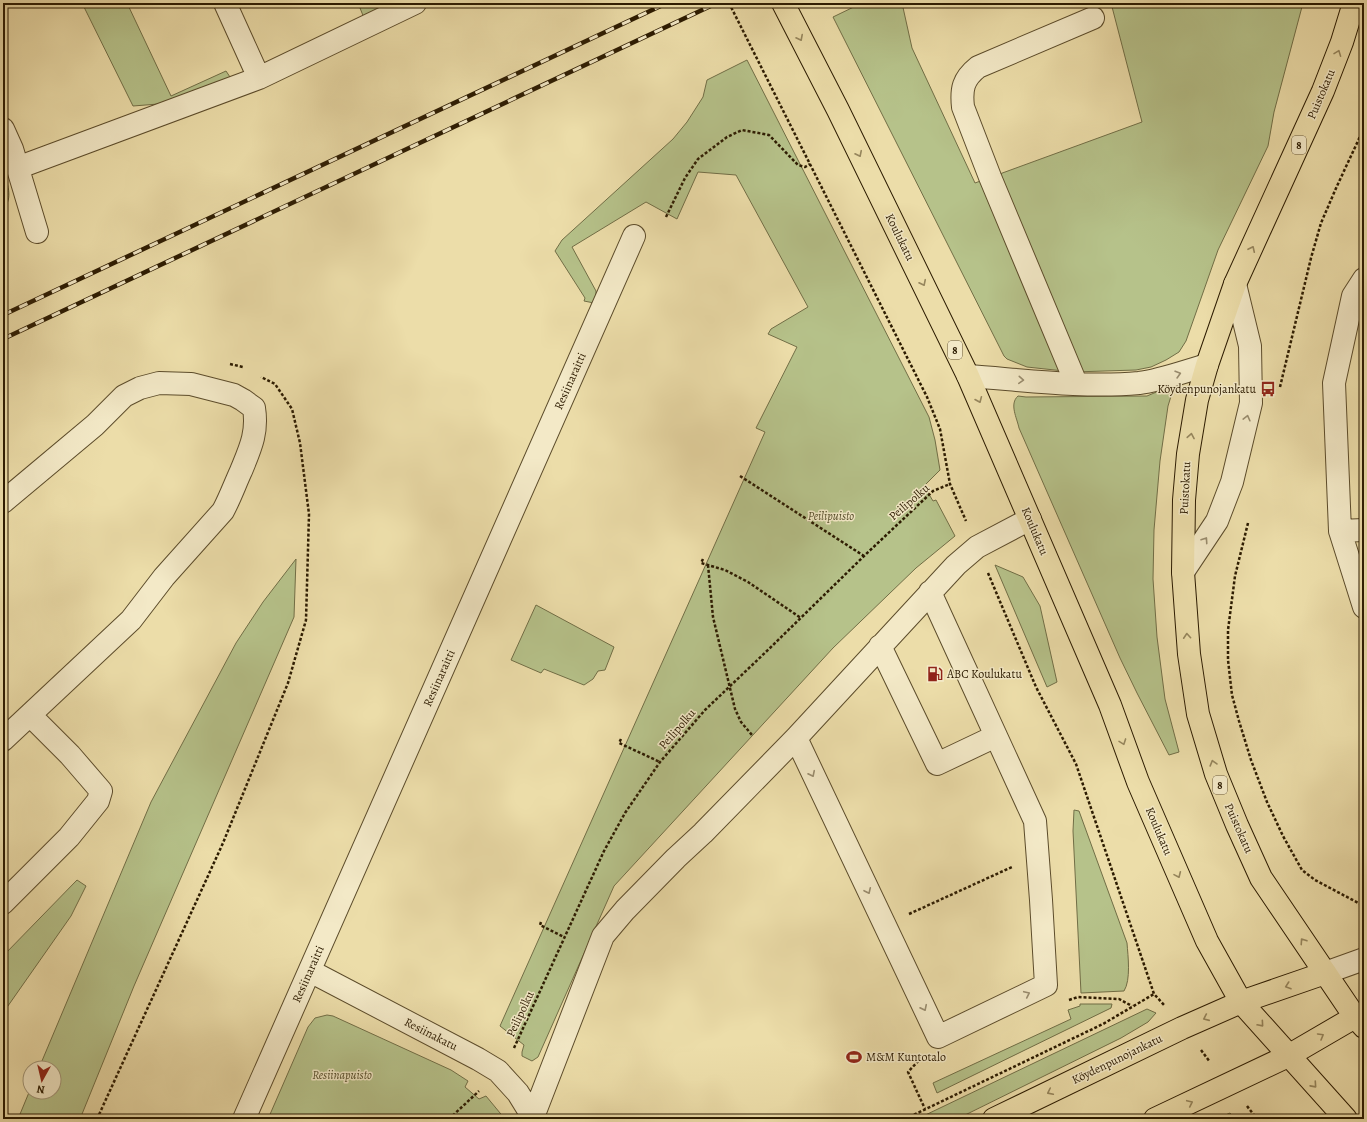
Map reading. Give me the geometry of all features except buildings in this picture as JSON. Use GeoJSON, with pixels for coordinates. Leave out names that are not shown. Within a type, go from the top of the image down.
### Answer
{"type":"FeatureCollection","features":[{"type":"Feature","properties":{"kind":"main road","name":"Koulukatu"},"geometry":{"type":"LineString","coordinates":[[783,3],[838,110],[968,376],[1110,705],[1138,782],[1207,941],[1241,1002],[1288,1056]]}},
{"type":"Feature","properties":{"kind":"main road","name":"Puistokatu"},"geometry":{"type":"LineString","coordinates":[[1325,973],[1261,878],[1236,825],[1216,774],[1198,714],[1189,654],[1183,572],[1184,500],[1188,454],[1197,400],[1207,365],[1235,284],[1323,91],[1342,42],[1354,3]]}},
{"type":"Feature","properties":{"kind":"main road","name":"Köydenpunojankatu"},"geometry":{"type":"LineString","coordinates":[[994,1119],[1182,1028],[1241,1002],[1325,973]]}},
{"type":"Feature","properties":{"kind":"main road","name":"8"},"geometry":{"type":"LineString","coordinates":[[1325,973],[1361,1018]]}},
{"type":"Feature","properties":{"kind":"main road"},"geometry":{"type":"LineString","coordinates":[[1155,1119],[1229,1085],[1361,1018]]}},
{"type":"Feature","properties":{"kind":"main road","name":"8"},"geometry":{"type":"LineString","coordinates":[[1288,1056],[1346,1119]]}},
{"type":"Feature","properties":{"kind":"street"},"geometry":{"type":"LineString","coordinates":[[225,3],[259,78]]}},
{"type":"Feature","properties":{"kind":"street"},"geometry":{"type":"LineString","coordinates":[[18,168],[259,78],[415,3]]}},
{"type":"Feature","properties":{"kind":"street"},"geometry":{"type":"LineString","coordinates":[[1076,383],[990,177],[963,107],[962,95],[964,85],[969,74],[978,66],[1093,18]]}},
{"type":"Feature","properties":{"kind":"street"},"geometry":{"type":"LineString","coordinates":[[3,129],[12,149],[37,232]]}},
{"type":"Feature","properties":{"kind":"street","name":"Resiinaraitti"},"geometry":{"type":"LineString","coordinates":[[244,1119],[634,236]]}},
{"type":"Feature","properties":{"kind":"street"},"geometry":{"type":"LineString","coordinates":[[1364,279],[1353,296],[1334,383],[1340,531],[1364,607]]}},
{"type":"Feature","properties":{"kind":"street"},"geometry":{"type":"LineString","coordinates":[[1183,572],[1217,521],[1232,482],[1251,403],[1250,346],[1235,284]]}},
{"type":"Feature","properties":{"kind":"street"},"geometry":{"type":"LineString","coordinates":[[968,376],[1076,383],[1140,382],[1207,365]]}},
{"type":"Feature","properties":{"kind":"street"},"geometry":{"type":"LineString","coordinates":[[3,502],[95,425],[124,396],[140,388],[159,383],[191,384],[234,395],[254,408],[256,420],[253,442],[230,499],[223,511],[164,577],[131,620],[3,740]]}},
{"type":"Feature","properties":{"kind":"street"},"geometry":{"type":"LineString","coordinates":[[534,1118],[603,936],[625,910],[676,858],[703,834],[796,738],[956,565],[977,547],[1030,519]]}},
{"type":"Feature","properties":{"kind":"street"},"geometry":{"type":"LineString","coordinates":[[1340,531],[1364,530]]}},
{"type":"Feature","properties":{"kind":"street"},"geometry":{"type":"LineString","coordinates":[[796,738],[938,1037],[1046,986],[1035,820],[930,592]]}},
{"type":"Feature","properties":{"kind":"street"},"geometry":{"type":"LineString","coordinates":[[880,646],[937,764],[996,736]]}},
{"type":"Feature","properties":{"kind":"street"},"geometry":{"type":"LineString","coordinates":[[3,903],[69,837],[98,801],[101,790],[70,755],[30,715]]}},
{"type":"Feature","properties":{"kind":"street"},"geometry":{"type":"LineString","coordinates":[[1325,973],[1364,959]]}},
{"type":"Feature","properties":{"kind":"street","name":"Resiinakatu"},"geometry":{"type":"LineString","coordinates":[[310,971],[478,1059],[498,1072],[518,1093],[534,1118]]}},
{"type":"Feature","properties":{"kind":"path"},"geometry":{"type":"LineString","coordinates":[[729,3],[927,397],[940,429],[950,484],[1036,687],[1076,764],[1154,994],[1257,1119]]}},
{"type":"Feature","properties":{"kind":"path"},"geometry":{"type":"LineString","coordinates":[[1279,392],[1311,258],[1321,223],[1364,128]]}},
{"type":"Feature","properties":{"kind":"path"},"geometry":{"type":"LineString","coordinates":[[666,217],[685,178],[698,158],[727,137],[742,130],[769,135],[798,165],[805,167],[810,164]]}},
{"type":"Feature","properties":{"kind":"path"},"geometry":{"type":"LineString","coordinates":[[224,363],[239,365],[245,368]]}},
{"type":"Feature","properties":{"kind":"path"},"geometry":{"type":"LineString","coordinates":[[97,1119],[223,843],[288,683],[306,620],[309,514],[300,443],[292,409],[275,384],[257,375]]}},
{"type":"Feature","properties":{"kind":"path"},"geometry":{"type":"LineString","coordinates":[[740,476],[864,556]]}},
{"type":"Feature","properties":{"kind":"path","name":"Peilipolku"},"geometry":{"type":"LineString","coordinates":[[513,1050],[604,851],[625,812],[660,762],[705,710],[864,556],[933,492],[950,484]]}},
{"type":"Feature","properties":{"kind":"path"},"geometry":{"type":"LineString","coordinates":[[1249,517],[1235,576],[1228,630],[1228,660],[1232,695],[1239,721],[1266,802],[1302,870],[1315,880],[1364,906]]}},
{"type":"Feature","properties":{"kind":"path"},"geometry":{"type":"LineString","coordinates":[[702,559],[701,563],[725,570],[748,582],[801,618]]}},
{"type":"Feature","properties":{"kind":"path"},"geometry":{"type":"LineString","coordinates":[[708,565],[713,617],[735,709],[741,722],[752,735]]}},
{"type":"Feature","properties":{"kind":"path"},"geometry":{"type":"LineString","coordinates":[[621,739],[619,743],[660,762]]}},
{"type":"Feature","properties":{"kind":"path"},"geometry":{"type":"LineString","coordinates":[[907,915],[1038,855]]}},
{"type":"Feature","properties":{"kind":"path"},"geometry":{"type":"LineString","coordinates":[[541,922],[540,926],[564,937]]}},
{"type":"Feature","properties":{"kind":"path"},"geometry":{"type":"LineString","coordinates":[[1046,986],[1061,1002],[1078,997],[1119,999],[1133,1006]]}},
{"type":"Feature","properties":{"kind":"path"},"geometry":{"type":"LineString","coordinates":[[905,1119],[1103,1024],[1154,994]]}},
{"type":"Feature","properties":{"kind":"path"},"geometry":{"type":"LineString","coordinates":[[449,1119],[483,1087]]}},
{"type":"Feature","properties":{"kind":"green space"},"geometry":{"type":"Polygon","coordinates":[[[82,3],[127,3],[171,96],[226,71],[234,83],[171,103],[133,106],[82,3]]]}},
{"type":"Feature","properties":{"kind":"green space"},"geometry":{"type":"Polygon","coordinates":[[[369,3],[402,3],[364,18],[360,8],[369,3]]]}},
{"type":"Feature","properties":{"kind":"green space"},"geometry":{"type":"Polygon","coordinates":[[[862,3],[902,3],[912,48],[975,183],[1142,122],[1111,3],[1303,3],[1274,112],[1268,146],[1218,250],[1186,341],[1179,352],[1151,367],[1136,370],[1073,372],[1027,367],[1007,359],[1004,356],[833,17],[862,3]]]}},
{"type":"Feature","properties":{"kind":"green space","name":"Peilipuisto"},"geometry":{"type":"Polygon","coordinates":[[[747,60],[929,417],[935,440],[940,470],[924,486],[933,501],[936,500],[955,536],[916,568],[833,648],[614,886],[538,1057],[532,1061],[522,1056],[524,1045],[500,1026],[765,432],[756,428],[797,347],[768,334],[771,329],[808,307],[736,175],[698,172],[677,219],[646,202],[572,247],[596,291],[594,303],[584,301],[585,298],[555,251],[562,240],[673,139],[687,122],[703,97],[707,80],[747,60]]]}},
{"type":"Feature","properties":{"kind":"green space"},"geometry":{"type":"Polygon","coordinates":[[[3,170],[8,185],[9,195],[6,205],[3,208],[3,170]]]}},
{"type":"Feature","properties":{"kind":"green space"},"geometry":{"type":"Polygon","coordinates":[[[1166,388],[1171,389],[1172,393],[1168,406],[1160,461],[1154,530],[1153,579],[1157,637],[1165,699],[1179,752],[1169,755],[1120,658],[1019,428],[1014,407],[1015,399],[1018,396],[1147,396],[1166,388]]]}},
{"type":"Feature","properties":{"kind":"green space"},"geometry":{"type":"Polygon","coordinates":[[[296,559],[294,617],[134,986],[80,1119],[18,1119],[26,1100],[62,1100],[62,1060],[42,1060],[151,802],[236,643],[263,602],[296,559]]]}},
{"type":"Feature","properties":{"kind":"green space"},"geometry":{"type":"Polygon","coordinates":[[[995,565],[1023,577],[1040,606],[1057,682],[1047,687],[995,565]]]}},
{"type":"Feature","properties":{"kind":"green space"},"geometry":{"type":"Polygon","coordinates":[[[536,605],[614,647],[605,670],[598,671],[593,679],[584,685],[544,669],[541,673],[511,660],[536,605]]]}},
{"type":"Feature","properties":{"kind":"green space"},"geometry":{"type":"Polygon","coordinates":[[[1074,810],[1079,811],[1127,943],[1128,981],[1124,991],[1081,993],[1073,831],[1074,810]]]}},
{"type":"Feature","properties":{"kind":"green space"},"geometry":{"type":"Polygon","coordinates":[[[77,880],[86,886],[71,916],[3,1013],[3,956],[77,880]]]}},
{"type":"Feature","properties":{"kind":"green space"},"geometry":{"type":"Polygon","coordinates":[[[1080,1004],[1112,1004],[1111,1008],[937,1093],[933,1083],[1071,1019],[1068,1010],[1080,1006],[1080,1004]]]}},
{"type":"Feature","properties":{"kind":"green space"},"geometry":{"type":"Polygon","coordinates":[[[1147,1009],[1156,1013],[1148,1022],[1121,1038],[957,1119],[917,1119],[1147,1009]]]}},
{"type":"Feature","properties":{"kind":"green space","name":"Resiinapuisto"},"geometry":{"type":"Polygon","coordinates":[[[327,1015],[333,1016],[451,1070],[468,1081],[465,1087],[479,1099],[486,1096],[505,1119],[268,1119],[308,1027],[315,1018],[327,1015]]]}},
{"type":"Feature","properties":{"kind":"green space"},"geometry":{"type":"Polygon","coordinates":[[[1230,1113],[1236,1119],[1216,1119],[1230,1113]]]}},
{"type":"Feature","properties":{"kind":"railway"},"geometry":{"type":"LineString","coordinates":[[3,315],[667,3]]}},
{"type":"Feature","properties":{"kind":"railway"},"geometry":{"type":"LineString","coordinates":[[3,339],[717,3]]}},
{"type":"Feature","properties":{"kind":"place","name":"Köydenpunojankatu"},"geometry":{"type":"Point","coordinates":[1268,389]}},
{"type":"Feature","properties":{"kind":"place","name":"ABC Koulukatu"},"geometry":{"type":"Point","coordinates":[935,674]}},
{"type":"Feature","properties":{"kind":"place","name":"M&M Kuntotalo"},"geometry":{"type":"Point","coordinates":[854,1057]}}]}
